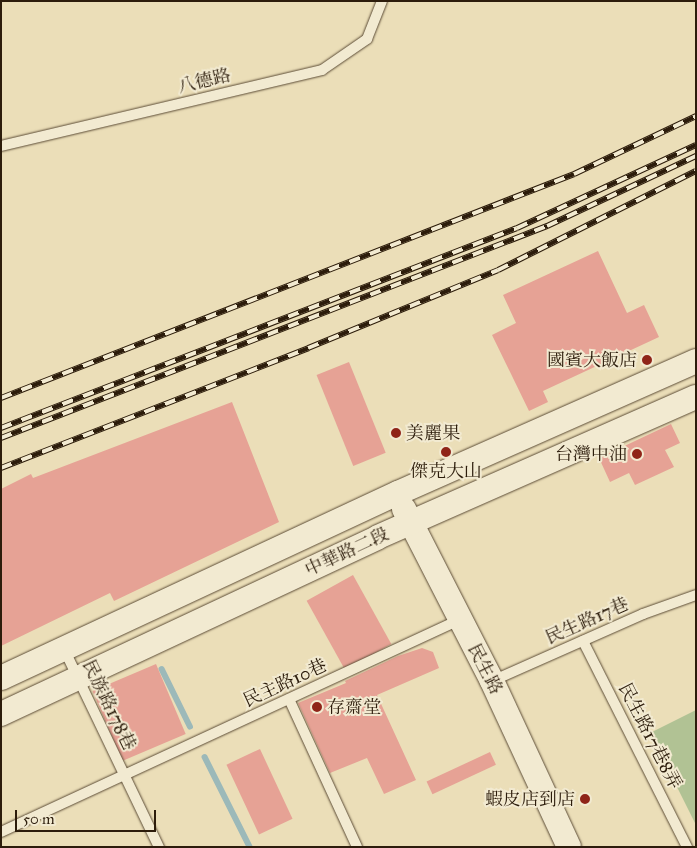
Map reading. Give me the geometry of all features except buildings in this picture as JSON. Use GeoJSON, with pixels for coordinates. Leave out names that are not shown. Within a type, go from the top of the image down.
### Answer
{"type":"FeatureCollection","features":[{"type":"Feature","properties":{"kind":"street","name":"中華路二段"},"geometry":{"type":"LineString","coordinates":[[1,678],[398,493],[696,361]]}},
{"type":"Feature","properties":{"kind":"street","name":"中華路二段"},"geometry":{"type":"LineString","coordinates":[[1,714],[409,523],[696,397]]}},
{"type":"Feature","properties":{"kind":"street","name":"民生路"},"geometry":{"type":"LineString","coordinates":[[398,493],[409,523],[492,681],[569,847]]}},
{"type":"Feature","properties":{"kind":"lane","name":"八德路"},"geometry":{"type":"LineString","coordinates":[[1,146],[322,70],[367,39],[382,1]]}},
{"type":"Feature","properties":{"kind":"lane","name":"民生路17巷"},"geometry":{"type":"LineString","coordinates":[[492,681],[583,641],[696,595]]}},
{"type":"Feature","properties":{"kind":"lane","name":"民主路10巷"},"geometry":{"type":"LineString","coordinates":[[125,775],[459,620]]}},
{"type":"Feature","properties":{"kind":"lane","name":"民生路17巷8弄"},"geometry":{"type":"LineString","coordinates":[[583,641],[687,847]]}},
{"type":"Feature","properties":{"kind":"lane","name":"民族路178巷"},"geometry":{"type":"LineString","coordinates":[[64,649],[159,847]]}},
{"type":"Feature","properties":{"kind":"lane"},"geometry":{"type":"LineString","coordinates":[[290,699],[357,847]]}},
{"type":"Feature","properties":{"kind":"lane","name":"民族路178巷"},"geometry":{"type":"LineString","coordinates":[[1,832],[125,775]]}},
{"type":"Feature","properties":{"kind":"green space"},"geometry":{"type":"Polygon","coordinates":[[[696,710],[696,825],[650,733],[696,710]]]}},
{"type":"Feature","properties":{"kind":"waterway"},"geometry":{"type":"LineString","coordinates":[[162,669],[190,726]]}},
{"type":"Feature","properties":{"kind":"waterway"},"geometry":{"type":"LineString","coordinates":[[205,757],[250,847]]}},
{"type":"Feature","properties":{"kind":"railway"},"geometry":{"type":"LineString","coordinates":[[1,398],[574,174],[696,116]]}},
{"type":"Feature","properties":{"kind":"railway"},"geometry":{"type":"LineString","coordinates":[[1,428],[517,228],[696,145]]}},
{"type":"Feature","properties":{"kind":"railway"},"geometry":{"type":"LineString","coordinates":[[1,438],[547,226],[696,156]]}},
{"type":"Feature","properties":{"kind":"railway"},"geometry":{"type":"LineString","coordinates":[[1,468],[308,348],[498,270],[696,171]]}},
{"type":"Feature","properties":{"kind":"place","name":"國賓大飯店"},"geometry":{"type":"Point","coordinates":[647,360]}},
{"type":"Feature","properties":{"kind":"place","name":"美麗果"},"geometry":{"type":"Point","coordinates":[396,433]}},
{"type":"Feature","properties":{"kind":"place","name":"傑克大山"},"geometry":{"type":"Point","coordinates":[446,452]}},
{"type":"Feature","properties":{"kind":"place","name":"台灣中油"},"geometry":{"type":"Point","coordinates":[637,454]}},
{"type":"Feature","properties":{"kind":"place","name":"存齋堂"},"geometry":{"type":"Point","coordinates":[317,707]}},
{"type":"Feature","properties":{"kind":"place","name":"蝦皮店到店"},"geometry":{"type":"Point","coordinates":[585,799]}}]}
